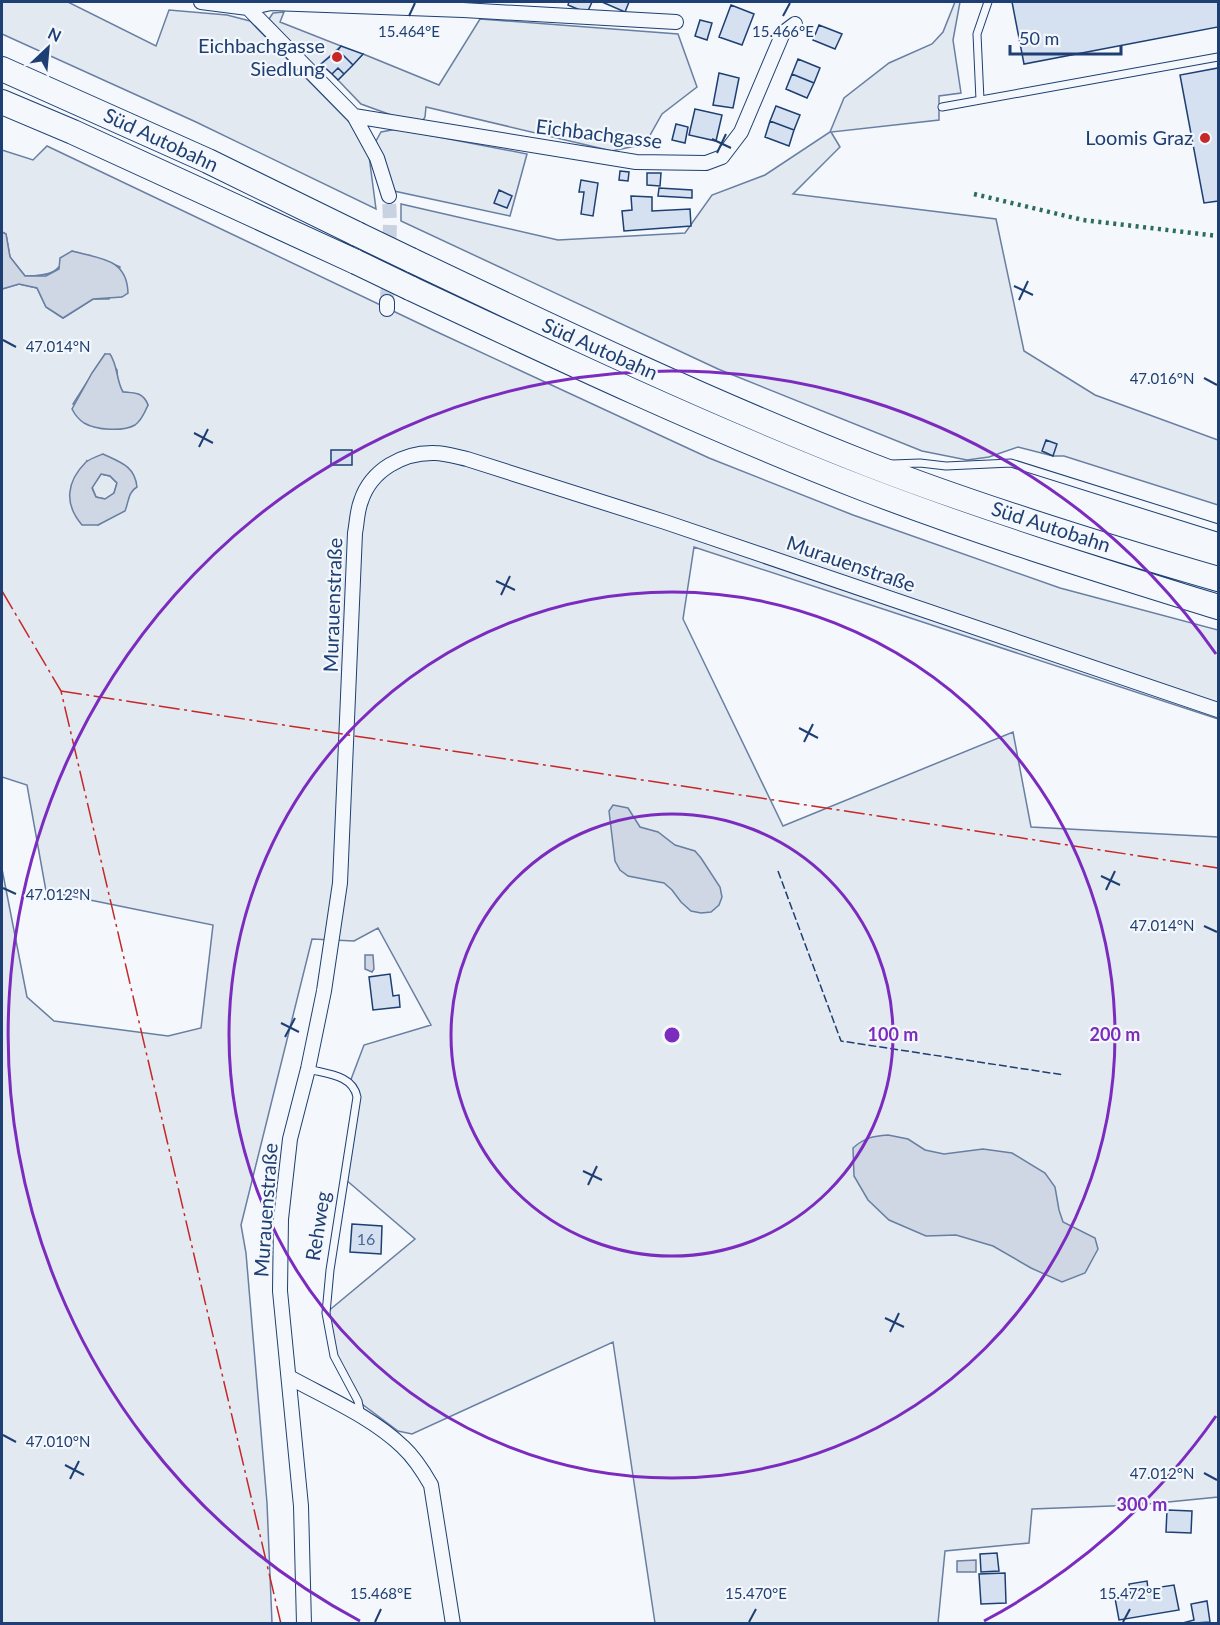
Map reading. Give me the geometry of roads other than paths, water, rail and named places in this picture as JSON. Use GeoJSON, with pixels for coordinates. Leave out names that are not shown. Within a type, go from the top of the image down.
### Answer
{"type":"FeatureCollection","features":[{"type":"Feature","properties":{"kind":"highway","name":"Süd Autobahn"},"geometry":{"type":"LineString","coordinates":[[2,69],[208,161],[561,332],[734,409],[871,465],[1114,548],[1218,579]]}},
{"type":"Feature","properties":{"kind":"highway","name":"Süd Autobahn"},"geometry":{"type":"LineString","coordinates":[[2,102],[73,132],[678,412],[862,488],[977,530],[1218,607]]}},
{"type":"Feature","properties":{"kind":"street"},"geometry":{"type":"LineString","coordinates":[[201,2],[239,5],[270,3],[463,10],[676,22]]}},
{"type":"Feature","properties":{"kind":"street"},"geometry":{"type":"LineString","coordinates":[[239,5],[354,117],[377,158],[389,196]]}},
{"type":"Feature","properties":{"kind":"street","name":"Eichbachgasse"},"geometry":{"type":"LineString","coordinates":[[354,117],[636,162],[706,163],[722,157],[741,132],[783,33],[795,24]]}},
{"type":"Feature","properties":{"kind":"street","name":"Murauenstraße"},"geometry":{"type":"LineString","coordinates":[[304,1623],[301,1506],[280,1291],[281,1219],[290,1139],[308,1069],[324,991],[340,883],[355,533],[361,501],[369,483],[392,462],[435,453],[509,472],[665,522],[1218,710]]}},
{"type":"Feature","properties":{"kind":"street"},"geometry":{"type":"LineString","coordinates":[[289,1377],[359,1416],[403,1447],[419,1466],[431,1485],[453,1623]]}},
{"type":"Feature","properties":{"kind":"lane"},"geometry":{"type":"LineString","coordinates":[[980,99],[977,34],[988,2]]}},
{"type":"Feature","properties":{"kind":"lane"},"geometry":{"type":"LineString","coordinates":[[942,107],[1218,57]]}},
{"type":"Feature","properties":{"kind":"lane"},"geometry":{"type":"LineString","coordinates":[[871,465],[920,463],[946,466],[1011,463],[1218,528]]}},
{"type":"Feature","properties":{"kind":"lane","name":"Rehweg"},"geometry":{"type":"LineString","coordinates":[[308,1069],[350,1082],[356,1088],[357,1097],[330,1270],[326,1313],[334,1356],[358,1401],[359,1416]]}},
{"type":"Feature","properties":{"kind":"tunnel"},"geometry":{"type":"LineString","coordinates":[[387,302],[389,196]]}},
{"type":"Feature","properties":{"kind":"place","name":"Eichbachgasse Siedlung"},"geometry":{"type":"Point","coordinates":[337,57]}},
{"type":"Feature","properties":{"kind":"place","name":"Loomis Graz"},"geometry":{"type":"Point","coordinates":[1205,138]}}]}
